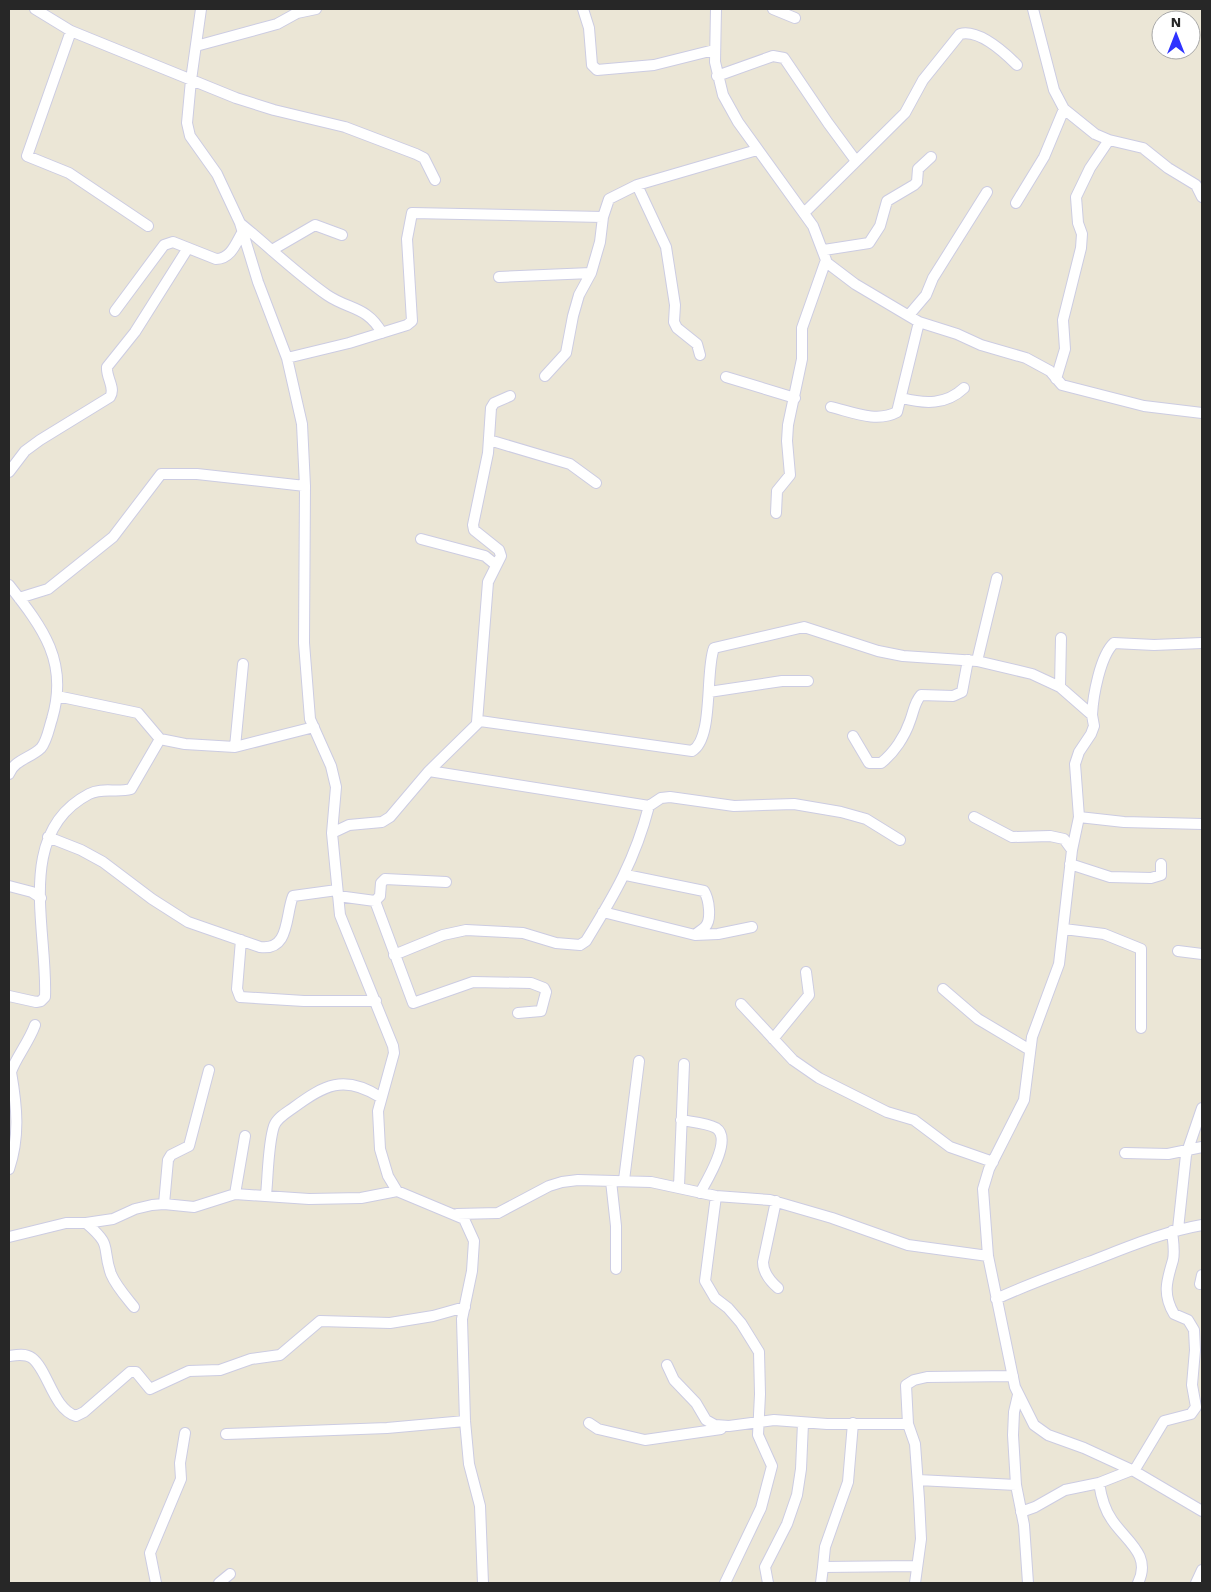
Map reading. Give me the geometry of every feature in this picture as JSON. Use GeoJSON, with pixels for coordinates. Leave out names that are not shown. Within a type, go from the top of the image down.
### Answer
{"type":"FeatureCollection","features":[{"type":"Feature","properties":{"kind":"street"},"geometry":{"type":"LineString","coordinates":[[35,9],[71,31],[236,98],[274,110],[345,127],[369,138],[403,149],[424,158],[435,180]]}},
{"type":"Feature","properties":{"kind":"street"},"geometry":{"type":"LineString","coordinates":[[201,9],[187,112],[190,136],[217,174],[242,227],[258,282],[287,358],[302,424],[304,643],[308,702],[314,727],[330,766],[336,787],[332,833],[340,915],[390,1033],[394,1053],[380,1096],[378,1111],[380,1149],[388,1176],[397,1191],[439,1210],[457,1214],[498,1213],[548,1186],[562,1182],[624,1180],[679,1186],[716,1196],[776,1201],[832,1218],[863,1231],[908,1245],[988,1256]]}},
{"type":"Feature","properties":{"kind":"street"},"geometry":{"type":"LineString","coordinates":[[196,46],[269,27],[297,13],[316,9]]}},
{"type":"Feature","properties":{"kind":"street"},"geometry":{"type":"LineString","coordinates":[[583,9],[589,28],[592,65],[597,70],[654,65],[714,50]]}},
{"type":"Feature","properties":{"kind":"street"},"geometry":{"type":"LineString","coordinates":[[716,9],[714,50],[717,76],[730,111],[804,213],[824,250],[826,262],[802,328],[802,359],[795,398],[790,410],[787,441],[790,474],[777,491],[776,513]]}},
{"type":"Feature","properties":{"kind":"street"},"geometry":{"type":"LineString","coordinates":[[773,9],[795,18]]}},
{"type":"Feature","properties":{"kind":"street"},"geometry":{"type":"LineString","coordinates":[[1033,9],[1054,90],[1064,109],[1086,129],[1109,140],[1143,148],[1168,168],[1196,185],[1202,197]]}},
{"type":"Feature","properties":{"kind":"street"},"geometry":{"type":"LineString","coordinates":[[71,31],[27,156],[69,173],[148,226]]}},
{"type":"Feature","properties":{"kind":"street"},"geometry":{"type":"LineString","coordinates":[[804,213],[905,113],[923,80],[960,34],[973,34],[999,48],[1017,65]]}},
{"type":"Feature","properties":{"kind":"street"},"geometry":{"type":"LineString","coordinates":[[717,76],[773,56],[784,58],[828,123],[856,160]]}},
{"type":"Feature","properties":{"kind":"street"},"geometry":{"type":"LineString","coordinates":[[1016,203],[1044,157],[1064,109]]}},
{"type":"Feature","properties":{"kind":"street"},"geometry":{"type":"LineString","coordinates":[[1056,378],[1065,349],[1063,320],[1081,248],[1082,234],[1078,223],[1076,197],[1090,168],[1109,140]]}},
{"type":"Feature","properties":{"kind":"street"},"geometry":{"type":"LineString","coordinates":[[545,376],[566,353],[575,309],[591,273],[600,242],[602,217],[609,199],[637,185],[757,150]]}},
{"type":"Feature","properties":{"kind":"street"},"geometry":{"type":"LineString","coordinates":[[824,250],[869,243],[880,226],[886,201],[914,185],[917,182],[919,167],[931,157]]}},
{"type":"Feature","properties":{"kind":"street"},"geometry":{"type":"LineString","coordinates":[[637,185],[666,247],[675,304],[674,322],[677,328],[697,344],[700,355]]}},
{"type":"Feature","properties":{"kind":"street"},"geometry":{"type":"LineString","coordinates":[[909,315],[926,295],[933,278],[987,192]]}},
{"type":"Feature","properties":{"kind":"street"},"geometry":{"type":"LineString","coordinates":[[287,358],[382,333],[412,321],[407,240],[412,213],[602,217]]}},
{"type":"Feature","properties":{"kind":"street"},"geometry":{"type":"LineString","coordinates":[[272,250],[315,225],[342,235]]}},
{"type":"Feature","properties":{"kind":"street"},"geometry":{"type":"LineString","coordinates":[[115,311],[164,245],[173,242],[216,259],[223,259],[229,256],[242,227]]}},
{"type":"Feature","properties":{"kind":"street"},"geometry":{"type":"LineString","coordinates":[[242,227],[328,296],[364,311],[377,324],[382,333]]}},
{"type":"Feature","properties":{"kind":"street"},"geometry":{"type":"LineString","coordinates":[[9,472],[25,451],[110,398],[113,392],[106,373],[107,367],[135,332],[188,248]]}},
{"type":"Feature","properties":{"kind":"street"},"geometry":{"type":"LineString","coordinates":[[826,262],[862,288],[919,322],[957,334],[981,345],[1026,358],[1046,368],[1060,384],[1131,403],[1202,413]]}},
{"type":"Feature","properties":{"kind":"street"},"geometry":{"type":"LineString","coordinates":[[498,277],[591,273]]}},
{"type":"Feature","properties":{"kind":"street"},"geometry":{"type":"LineString","coordinates":[[832,407],[882,417],[897,412],[902,398],[919,322]]}},
{"type":"Feature","properties":{"kind":"street"},"geometry":{"type":"LineString","coordinates":[[726,377],[795,398]]}},
{"type":"Feature","properties":{"kind":"street"},"geometry":{"type":"LineString","coordinates":[[902,398],[920,402],[946,400],[964,388]]}},
{"type":"Feature","properties":{"kind":"street"},"geometry":{"type":"LineString","coordinates":[[477,722],[487,592],[491,572],[501,553],[473,528],[488,453],[491,408],[494,404],[510,396]]}},
{"type":"Feature","properties":{"kind":"street"},"geometry":{"type":"LineString","coordinates":[[489,440],[570,464],[596,483]]}},
{"type":"Feature","properties":{"kind":"street"},"geometry":{"type":"LineString","coordinates":[[19,598],[48,589],[113,537],[161,474],[197,474],[304,486]]}},
{"type":"Feature","properties":{"kind":"street"},"geometry":{"type":"LineString","coordinates":[[421,539],[485,556],[496,565]]}},
{"type":"Feature","properties":{"kind":"street"},"geometry":{"type":"LineString","coordinates":[[853,736],[868,763],[881,763],[893,751],[902,736],[910,721],[915,703],[921,696],[953,696],[962,692],[997,578]]}},
{"type":"Feature","properties":{"kind":"street"},"geometry":{"type":"LineString","coordinates":[[9,585],[36,619],[48,642],[58,670],[57,696],[47,733],[40,748],[16,764],[9,774]]}},
{"type":"Feature","properties":{"kind":"street"},"geometry":{"type":"LineString","coordinates":[[332,833],[349,825],[382,822],[390,816],[429,771],[477,722],[486,721],[559,734],[692,751],[699,746],[701,738],[714,648],[799,627],[878,651],[903,656],[972,660],[1032,674],[1060,687],[1092,715]]}},
{"type":"Feature","properties":{"kind":"street"},"geometry":{"type":"LineString","coordinates":[[1060,687],[1061,638]]}},
{"type":"Feature","properties":{"kind":"street"},"geometry":{"type":"LineString","coordinates":[[1202,643],[1154,645],[1114,643],[1108,649],[1097,679],[1092,715],[1094,726],[1074,764],[1079,818],[1072,850],[1064,929],[1055,977],[1032,1037],[1024,1100],[993,1162],[982,1194],[988,1256],[996,1299],[1018,1395],[1030,1419],[1039,1430],[1133,1470],[1202,1511]]}},
{"type":"Feature","properties":{"kind":"street"},"geometry":{"type":"LineString","coordinates":[[235,747],[243,664]]}},
{"type":"Feature","properties":{"kind":"street"},"geometry":{"type":"LineString","coordinates":[[709,692],[782,681],[808,680]]}},
{"type":"Feature","properties":{"kind":"street"},"geometry":{"type":"LineString","coordinates":[[57,696],[138,713],[160,739],[201,746],[235,747],[314,727]]}},
{"type":"Feature","properties":{"kind":"street"},"geometry":{"type":"LineString","coordinates":[[9,996],[36,1002],[41,1001],[45,997],[42,898],[39,878],[48,838],[61,817],[90,793],[131,789],[160,739]]}},
{"type":"Feature","properties":{"kind":"street"},"geometry":{"type":"LineString","coordinates":[[429,771],[649,806],[661,798],[734,806],[794,804],[841,812],[866,819],[900,840]]}},
{"type":"Feature","properties":{"kind":"street"},"geometry":{"type":"LineString","coordinates":[[394,955],[443,935],[466,930],[523,933],[556,943],[575,946],[586,941],[626,875],[642,835],[649,806]]}},
{"type":"Feature","properties":{"kind":"street"},"geometry":{"type":"LineString","coordinates":[[974,816],[1012,837],[1061,838],[1072,850]]}},
{"type":"Feature","properties":{"kind":"street"},"geometry":{"type":"LineString","coordinates":[[1079,818],[1124,822],[1202,824]]}},
{"type":"Feature","properties":{"kind":"street"},"geometry":{"type":"LineString","coordinates":[[48,838],[81,850],[103,862],[152,900],[188,922],[269,948],[277,945],[285,932],[293,896],[337,893],[375,901]]}},
{"type":"Feature","properties":{"kind":"street"},"geometry":{"type":"LineString","coordinates":[[1070,864],[1110,877],[1152,878],[1161,876],[1161,864]]}},
{"type":"Feature","properties":{"kind":"street"},"geometry":{"type":"LineString","coordinates":[[626,875],[704,891],[707,897],[709,920],[705,928],[695,935]]}},
{"type":"Feature","properties":{"kind":"street"},"geometry":{"type":"LineString","coordinates":[[375,901],[380,896],[381,883],[386,879],[446,882]]}},
{"type":"Feature","properties":{"kind":"street"},"geometry":{"type":"LineString","coordinates":[[9,886],[32,892],[42,898]]}},
{"type":"Feature","properties":{"kind":"street"},"geometry":{"type":"LineString","coordinates":[[375,901],[413,1003],[472,982],[531,983],[544,988],[546,992],[541,1011],[518,1013]]}},
{"type":"Feature","properties":{"kind":"street"},"geometry":{"type":"LineString","coordinates":[[603,912],[695,935],[718,934],[752,927]]}},
{"type":"Feature","properties":{"kind":"street"},"geometry":{"type":"LineString","coordinates":[[1064,929],[1104,934],[1141,949],[1141,1028]]}},
{"type":"Feature","properties":{"kind":"street"},"geometry":{"type":"LineString","coordinates":[[241,940],[238,972],[240,997],[304,1001],[376,1001]]}},
{"type":"Feature","properties":{"kind":"street"},"geometry":{"type":"LineString","coordinates":[[1178,951],[1202,954]]}},
{"type":"Feature","properties":{"kind":"street"},"geometry":{"type":"LineString","coordinates":[[774,1039],[809,995],[806,972]]}},
{"type":"Feature","properties":{"kind":"street"},"geometry":{"type":"LineString","coordinates":[[943,989],[978,1019],[1030,1050]]}},
{"type":"Feature","properties":{"kind":"street"},"geometry":{"type":"LineString","coordinates":[[742,1004],[793,1060],[819,1078],[892,1114],[914,1120],[950,1146],[993,1162]]}},
{"type":"Feature","properties":{"kind":"street"},"geometry":{"type":"LineString","coordinates":[[9,1170],[18,1118],[11,1072],[30,1039],[35,1025]]}},
{"type":"Feature","properties":{"kind":"street"},"geometry":{"type":"LineString","coordinates":[[624,1180],[639,1061]]}},
{"type":"Feature","properties":{"kind":"street"},"geometry":{"type":"LineString","coordinates":[[679,1186],[684,1064]]}},
{"type":"Feature","properties":{"kind":"street"},"geometry":{"type":"LineString","coordinates":[[164,1204],[168,1160],[171,1155],[189,1146],[209,1070]]}},
{"type":"Feature","properties":{"kind":"street"},"geometry":{"type":"LineString","coordinates":[[266,1196],[272,1132],[279,1118],[311,1094],[335,1085],[364,1087],[380,1096]]}},
{"type":"Feature","properties":{"kind":"street"},"geometry":{"type":"LineString","coordinates":[[1021,1512],[1035,1507],[1065,1490],[1099,1483],[1133,1470],[1164,1421],[1191,1414],[1196,1407],[1192,1385],[1195,1350],[1192,1326],[1188,1320],[1174,1314],[1168,1302],[1166,1281],[1174,1256],[1175,1230],[1187,1150],[1202,1108]]}},
{"type":"Feature","properties":{"kind":"street"},"geometry":{"type":"LineString","coordinates":[[681,1120],[714,1127],[719,1130],[723,1138],[722,1148],[700,1193]]}},
{"type":"Feature","properties":{"kind":"street"},"geometry":{"type":"LineString","coordinates":[[234,1194],[245,1136]]}},
{"type":"Feature","properties":{"kind":"street"},"geometry":{"type":"LineString","coordinates":[[1125,1153],[1168,1154],[1202,1148]]}},
{"type":"Feature","properties":{"kind":"street"},"geometry":{"type":"LineString","coordinates":[[611,1181],[616,1226],[616,1269]]}},
{"type":"Feature","properties":{"kind":"street"},"geometry":{"type":"LineString","coordinates":[[9,1237],[66,1223],[86,1223],[113,1219],[135,1209],[164,1204],[194,1207],[234,1194],[309,1199],[361,1198],[397,1191]]}},
{"type":"Feature","properties":{"kind":"street"},"geometry":{"type":"LineString","coordinates":[[716,1196],[705,1281],[715,1298],[728,1308],[741,1323],[759,1352],[759,1439],[772,1464],[771,1477],[762,1508],[725,1583]]}},
{"type":"Feature","properties":{"kind":"street"},"geometry":{"type":"LineString","coordinates":[[776,1201],[763,1262],[764,1270],[771,1282],[778,1288]]}},
{"type":"Feature","properties":{"kind":"street"},"geometry":{"type":"LineString","coordinates":[[457,1214],[469,1226],[474,1241],[472,1271],[462,1319],[465,1421],[469,1464],[480,1506],[483,1583]]}},
{"type":"Feature","properties":{"kind":"street"},"geometry":{"type":"LineString","coordinates":[[86,1223],[100,1234],[108,1251],[111,1274],[134,1307]]}},
{"type":"Feature","properties":{"kind":"street"},"geometry":{"type":"LineString","coordinates":[[996,1299],[1045,1277],[1175,1230],[1202,1225]]}},
{"type":"Feature","properties":{"kind":"street"},"geometry":{"type":"LineString","coordinates":[[9,1356],[26,1355],[33,1358],[62,1404],[71,1414],[76,1416],[84,1412],[130,1372],[136,1372],[150,1388],[189,1371],[220,1370],[251,1359],[280,1355],[320,1321],[390,1323],[433,1316],[465,1307]]}},
{"type":"Feature","properties":{"kind":"street"},"geometry":{"type":"LineString","coordinates":[[667,1364],[674,1380],[696,1403],[706,1420],[715,1425],[729,1426]]}},
{"type":"Feature","properties":{"kind":"street"},"geometry":{"type":"LineString","coordinates":[[915,1583],[921,1539],[918,1480],[915,1444],[908,1424],[905,1388],[908,1383],[914,1380],[927,1377],[1013,1376]]}},
{"type":"Feature","properties":{"kind":"street"},"geometry":{"type":"LineString","coordinates":[[1018,1395],[1014,1412],[1013,1435],[1016,1484],[1021,1512],[1028,1583]]}},
{"type":"Feature","properties":{"kind":"street"},"geometry":{"type":"LineString","coordinates":[[589,1423],[598,1429],[645,1440],[672,1438],[729,1426],[774,1420],[803,1423],[908,1424]]}},
{"type":"Feature","properties":{"kind":"street"},"geometry":{"type":"LineString","coordinates":[[226,1434],[387,1428],[465,1421]]}},
{"type":"Feature","properties":{"kind":"street"},"geometry":{"type":"LineString","coordinates":[[768,1583],[765,1567],[787,1524],[797,1495],[801,1469],[803,1423]]}},
{"type":"Feature","properties":{"kind":"street"},"geometry":{"type":"LineString","coordinates":[[821,1583],[825,1546],[848,1482],[852,1423]]}},
{"type":"Feature","properties":{"kind":"street"},"geometry":{"type":"LineString","coordinates":[[156,1583],[150,1553],[181,1479],[180,1463],[185,1433]]}},
{"type":"Feature","properties":{"kind":"street"},"geometry":{"type":"LineString","coordinates":[[918,1480],[1016,1484]]}},
{"type":"Feature","properties":{"kind":"street"},"geometry":{"type":"LineString","coordinates":[[1099,1483],[1103,1501],[1112,1520],[1142,1558],[1143,1569],[1138,1583]]}},
{"type":"Feature","properties":{"kind":"street"},"geometry":{"type":"LineString","coordinates":[[823,1567],[917,1566]]}},
{"type":"Feature","properties":{"kind":"street"},"geometry":{"type":"LineString","coordinates":[[1196,1583],[1202,1570]]}},
{"type":"Feature","properties":{"kind":"street"},"geometry":{"type":"LineString","coordinates":[[219,1583],[230,1574]]}}]}
